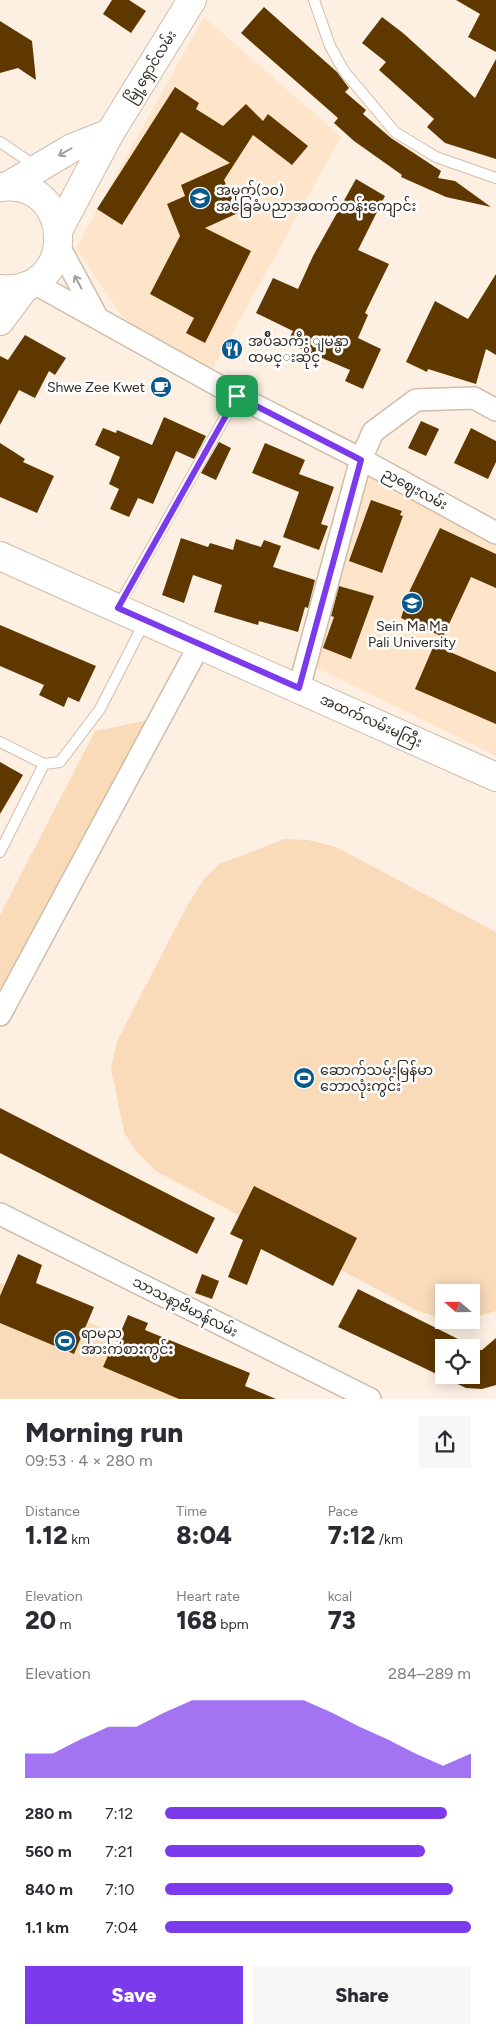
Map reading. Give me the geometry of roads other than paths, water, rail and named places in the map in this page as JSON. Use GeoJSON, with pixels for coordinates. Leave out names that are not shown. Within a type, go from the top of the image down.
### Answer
{"type":"FeatureCollection","features":[{"type":"Feature","properties":{"kind":"main road","name":"မြို့ရှောင်လမ်း"},"geometry":{"type":"LineString","coordinates":[[0,321],[20,286],[46,273],[54,260],[59,237],[110,133],[192,0]]}},
{"type":"Feature","properties":{"kind":"main road"},"geometry":{"type":"LineString","coordinates":[[4,187],[72,148],[110,133]]}},
{"type":"Feature","properties":{"kind":"main road"},"geometry":{"type":"LineString","coordinates":[[4,187],[26,189],[41,198],[52,212],[59,237]]}},
{"type":"Feature","properties":{"kind":"main road","name":"အထက်လမ်းမကြီး"},"geometry":{"type":"LineString","coordinates":[[0,556],[496,777]]}},
{"type":"Feature","properties":{"kind":"street"},"geometry":{"type":"LineString","coordinates":[[59,237],[97,318]]}},
{"type":"Feature","properties":{"kind":"street","name":"ညဈေးလမ်း"},"geometry":{"type":"LineString","coordinates":[[20,286],[97,318],[237,396],[496,533]]}},
{"type":"Feature","properties":{"kind":"street"},"geometry":{"type":"LineString","coordinates":[[299,688],[361,460],[373,432],[416,400],[474,398],[496,410]]}},
{"type":"Feature","properties":{"kind":"street"},"geometry":{"type":"LineString","coordinates":[[0,1015],[200,644]]}},
{"type":"Feature","properties":{"kind":"street","name":"သာသနာ့ဗိမာန်လမ်း"},"geometry":{"type":"LineString","coordinates":[[0,1214],[370,1399]]}},
{"type":"Feature","properties":{"kind":"lane"},"geometry":{"type":"LineString","coordinates":[[314,0],[330,46],[344,71],[395,132],[436,157],[496,178]]}},
{"type":"Feature","properties":{"kind":"lane"},"geometry":{"type":"LineString","coordinates":[[0,142],[38,168]]}},
{"type":"Feature","properties":{"kind":"lane"},"geometry":{"type":"LineString","coordinates":[[118,608],[237,396]]}},
{"type":"Feature","properties":{"kind":"lane"},"geometry":{"type":"LineString","coordinates":[[0,742],[44,764],[60,762],[100,709],[145,620]]}},
{"type":"Feature","properties":{"kind":"lane"},"geometry":{"type":"LineString","coordinates":[[0,852],[44,764]]}},
{"type":"Feature","properties":{"kind":"place","name":"အမှတ်(၁၀) အခြေခံပညာအထက်တန်းကျောင်း"},"geometry":{"type":"Point","coordinates":[200,198]}},
{"type":"Feature","properties":{"kind":"place","name":"အပ်ိဳႀကီး ျမန္မာ ထမင္းဆိုင္"},"geometry":{"type":"Point","coordinates":[232,349]}},
{"type":"Feature","properties":{"kind":"place","name":"Shwe Zee Kwet"},"geometry":{"type":"Point","coordinates":[161,387]}},
{"type":"Feature","properties":{"kind":"place","name":"Sein Ma Ma Pali University"},"geometry":{"type":"Point","coordinates":[412,603]}},
{"type":"Feature","properties":{"kind":"place","name":"ဆောက်သမ်းမြန်မာ ဘောလုံးကွင်း"},"geometry":{"type":"Point","coordinates":[304,1078]}},
{"type":"Feature","properties":{"kind":"place","name":"ရာမည အားကစားကွင်း"},"geometry":{"type":"Point","coordinates":[65,1341]}}]}
